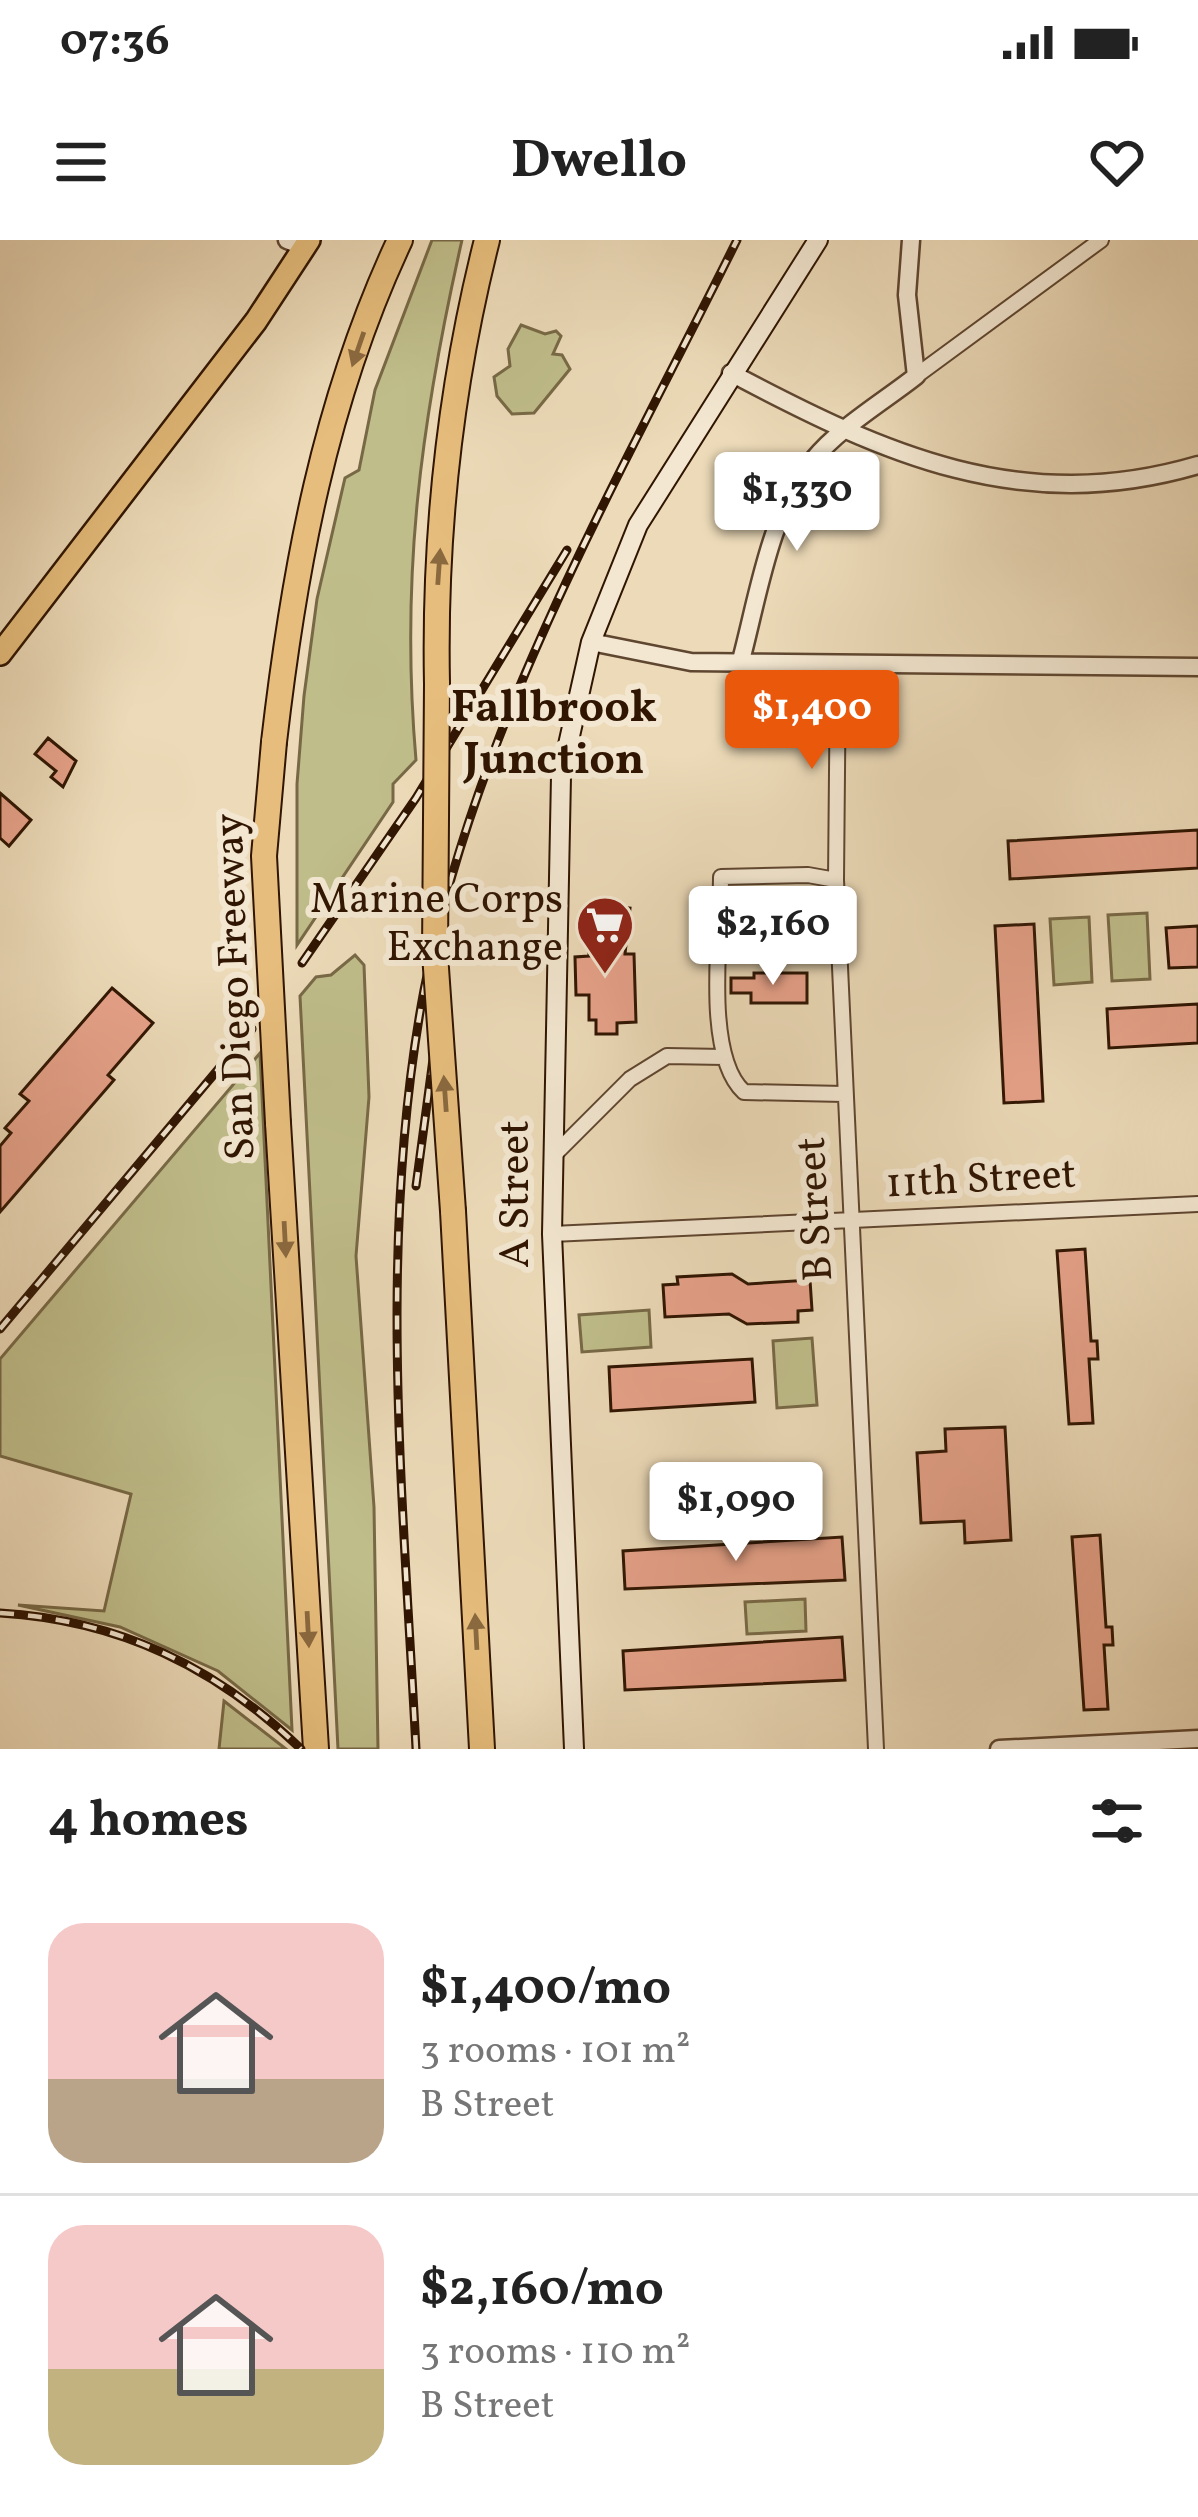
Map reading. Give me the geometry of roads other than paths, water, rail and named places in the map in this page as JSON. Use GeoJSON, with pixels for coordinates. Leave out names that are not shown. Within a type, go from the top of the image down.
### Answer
{"type":"FeatureCollection","features":[{"type":"Feature","properties":{"kind":"highway","name":"San Diego Freeway"},"geometry":{"type":"LineString","coordinates":[[315,1744],[264,856],[292,592],[320,460],[400,240]]}},
{"type":"Feature","properties":{"kind":"highway"},"geometry":{"type":"LineString","coordinates":[[482,1749],[435,954],[436,613],[448,434],[487,240]]}},
{"type":"Feature","properties":{"kind":"main road","name":"A Street"},"geometry":{"type":"LineString","coordinates":[[574,1749],[552,1234],[561,776],[591,642],[638,525],[818,240]]}},
{"type":"Feature","properties":{"kind":"main road"},"geometry":{"type":"LineString","coordinates":[[0,654],[256,321],[300,242]]}},
{"type":"Feature","properties":{"kind":"street"},"geometry":{"type":"LineString","coordinates":[[911,240],[907,295],[916,376]]}},
{"type":"Feature","properties":{"kind":"street"},"geometry":{"type":"LineString","coordinates":[[740,664],[783,515],[810,463],[916,376],[1101,240]]}},
{"type":"Feature","properties":{"kind":"street"},"geometry":{"type":"LineString","coordinates":[[731,373],[844,433],[911,460],[1025,481],[1116,480],[1198,465]]}},
{"type":"Feature","properties":{"kind":"street"},"geometry":{"type":"LineString","coordinates":[[591,642],[691,662],[1198,667]]}},
{"type":"Feature","properties":{"kind":"street","name":"B Street"},"geometry":{"type":"LineString","coordinates":[[838,665],[836,880],[876,1749]]}},
{"type":"Feature","properties":{"kind":"street"},"geometry":{"type":"LineString","coordinates":[[836,880],[808,875],[721,877],[724,1057],[730,1080],[744,1092],[844,1094]]}},
{"type":"Feature","properties":{"kind":"street"},"geometry":{"type":"LineString","coordinates":[[553,1156],[630,1079],[667,1056],[724,1057]]}},
{"type":"Feature","properties":{"kind":"street","name":"11th Street"},"geometry":{"type":"LineString","coordinates":[[552,1234],[1198,1204]]}},
{"type":"Feature","properties":{"kind":"street"},"geometry":{"type":"LineString","coordinates":[[999,1749],[1198,1739]]}},
{"type":"Feature","properties":{"kind":"railway"},"geometry":{"type":"LineString","coordinates":[[416,1749],[400,1464],[397,1274],[410,1084],[424,990],[447,891],[515,699],[599,513],[737,240]]}},
{"type":"Feature","properties":{"kind":"railway"},"geometry":{"type":"LineString","coordinates":[[302,963],[416,798],[567,550]]}},
{"type":"Feature","properties":{"kind":"railway"},"geometry":{"type":"LineString","coordinates":[[416,1186],[440,1007]]}},
{"type":"Feature","properties":{"kind":"railway"},"geometry":{"type":"LineString","coordinates":[[0,1329],[252,1029]]}},
{"type":"Feature","properties":{"kind":"railway"},"geometry":{"type":"LineString","coordinates":[[0,1613],[85,1626],[163,1653],[235,1694],[301,1749]]}},
{"type":"Feature","properties":{"kind":"place","name":"Marine Corps Exchange"},"geometry":{"type":"Point","coordinates":[605,976]}},
{"type":"Feature","properties":{"kind":"district","name":"Fallbrook Junction"},"geometry":{"type":"Point","coordinates":[554,735]}}]}
